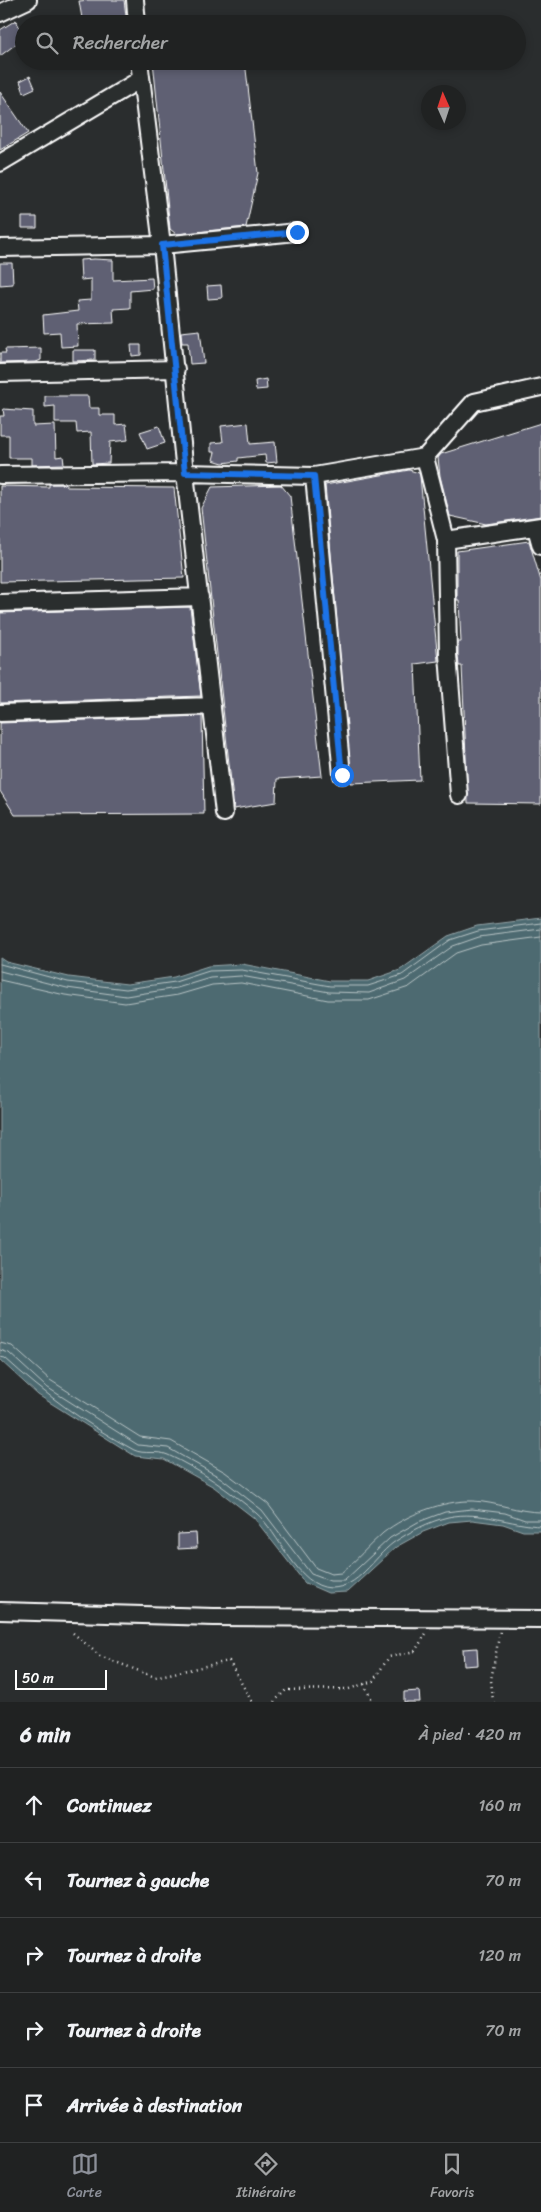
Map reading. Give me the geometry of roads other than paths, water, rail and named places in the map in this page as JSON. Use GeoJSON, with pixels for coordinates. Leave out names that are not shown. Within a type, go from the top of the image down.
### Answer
{"type":"FeatureCollection","features":[{"type":"Feature","properties":{"kind":"street"},"geometry":{"type":"LineString","coordinates":[[0,13],[28,0]]}},
{"type":"Feature","properties":{"kind":"street"},"geometry":{"type":"LineString","coordinates":[[135,0],[136,15]]}},
{"type":"Feature","properties":{"kind":"street"},"geometry":{"type":"LineString","coordinates":[[140,70],[162,245],[185,473],[224,813]]}},
{"type":"Feature","properties":{"kind":"street"},"geometry":{"type":"LineString","coordinates":[[0,163],[141,79]]}},
{"type":"Feature","properties":{"kind":"street"},"geometry":{"type":"LineString","coordinates":[[0,248],[162,245],[297,232]]}},
{"type":"Feature","properties":{"kind":"street"},"geometry":{"type":"LineString","coordinates":[[0,373],[176,369]]}},
{"type":"Feature","properties":{"kind":"street"},"geometry":{"type":"LineString","coordinates":[[0,475],[185,473],[314,476],[425,457],[474,402],[541,387]]}},
{"type":"Feature","properties":{"kind":"street"},"geometry":{"type":"LineString","coordinates":[[425,457],[446,540],[448,655],[459,795]]}},
{"type":"Feature","properties":{"kind":"street"},"geometry":{"type":"LineString","coordinates":[[314,476],[342,775]]}},
{"type":"Feature","properties":{"kind":"street"},"geometry":{"type":"LineString","coordinates":[[446,540],[538,527],[541,546]]}},
{"type":"Feature","properties":{"kind":"street"},"geometry":{"type":"LineString","coordinates":[[0,602],[200,597]]}},
{"type":"Feature","properties":{"kind":"street"},"geometry":{"type":"LineString","coordinates":[[0,713],[212,706]]}},
{"type":"Feature","properties":{"kind":"street"},"geometry":{"type":"LineString","coordinates":[[0,1612],[435,1620],[541,1619]]}},
{"type":"Feature","properties":{"kind":"water"},"geometry":{"type":"Polygon","coordinates":[[[541,918],[541,1531],[523,1531],[503,1524],[472,1520],[449,1522],[423,1532],[396,1547],[347,1592],[328,1593],[305,1583],[254,1518],[214,1487],[164,1459],[135,1456],[38,1395],[0,1360],[0,958],[6,962],[69,977],[127,984],[174,977],[208,966],[242,964],[330,981],[368,981],[400,970],[448,936],[477,926],[541,918]]]}}]}
